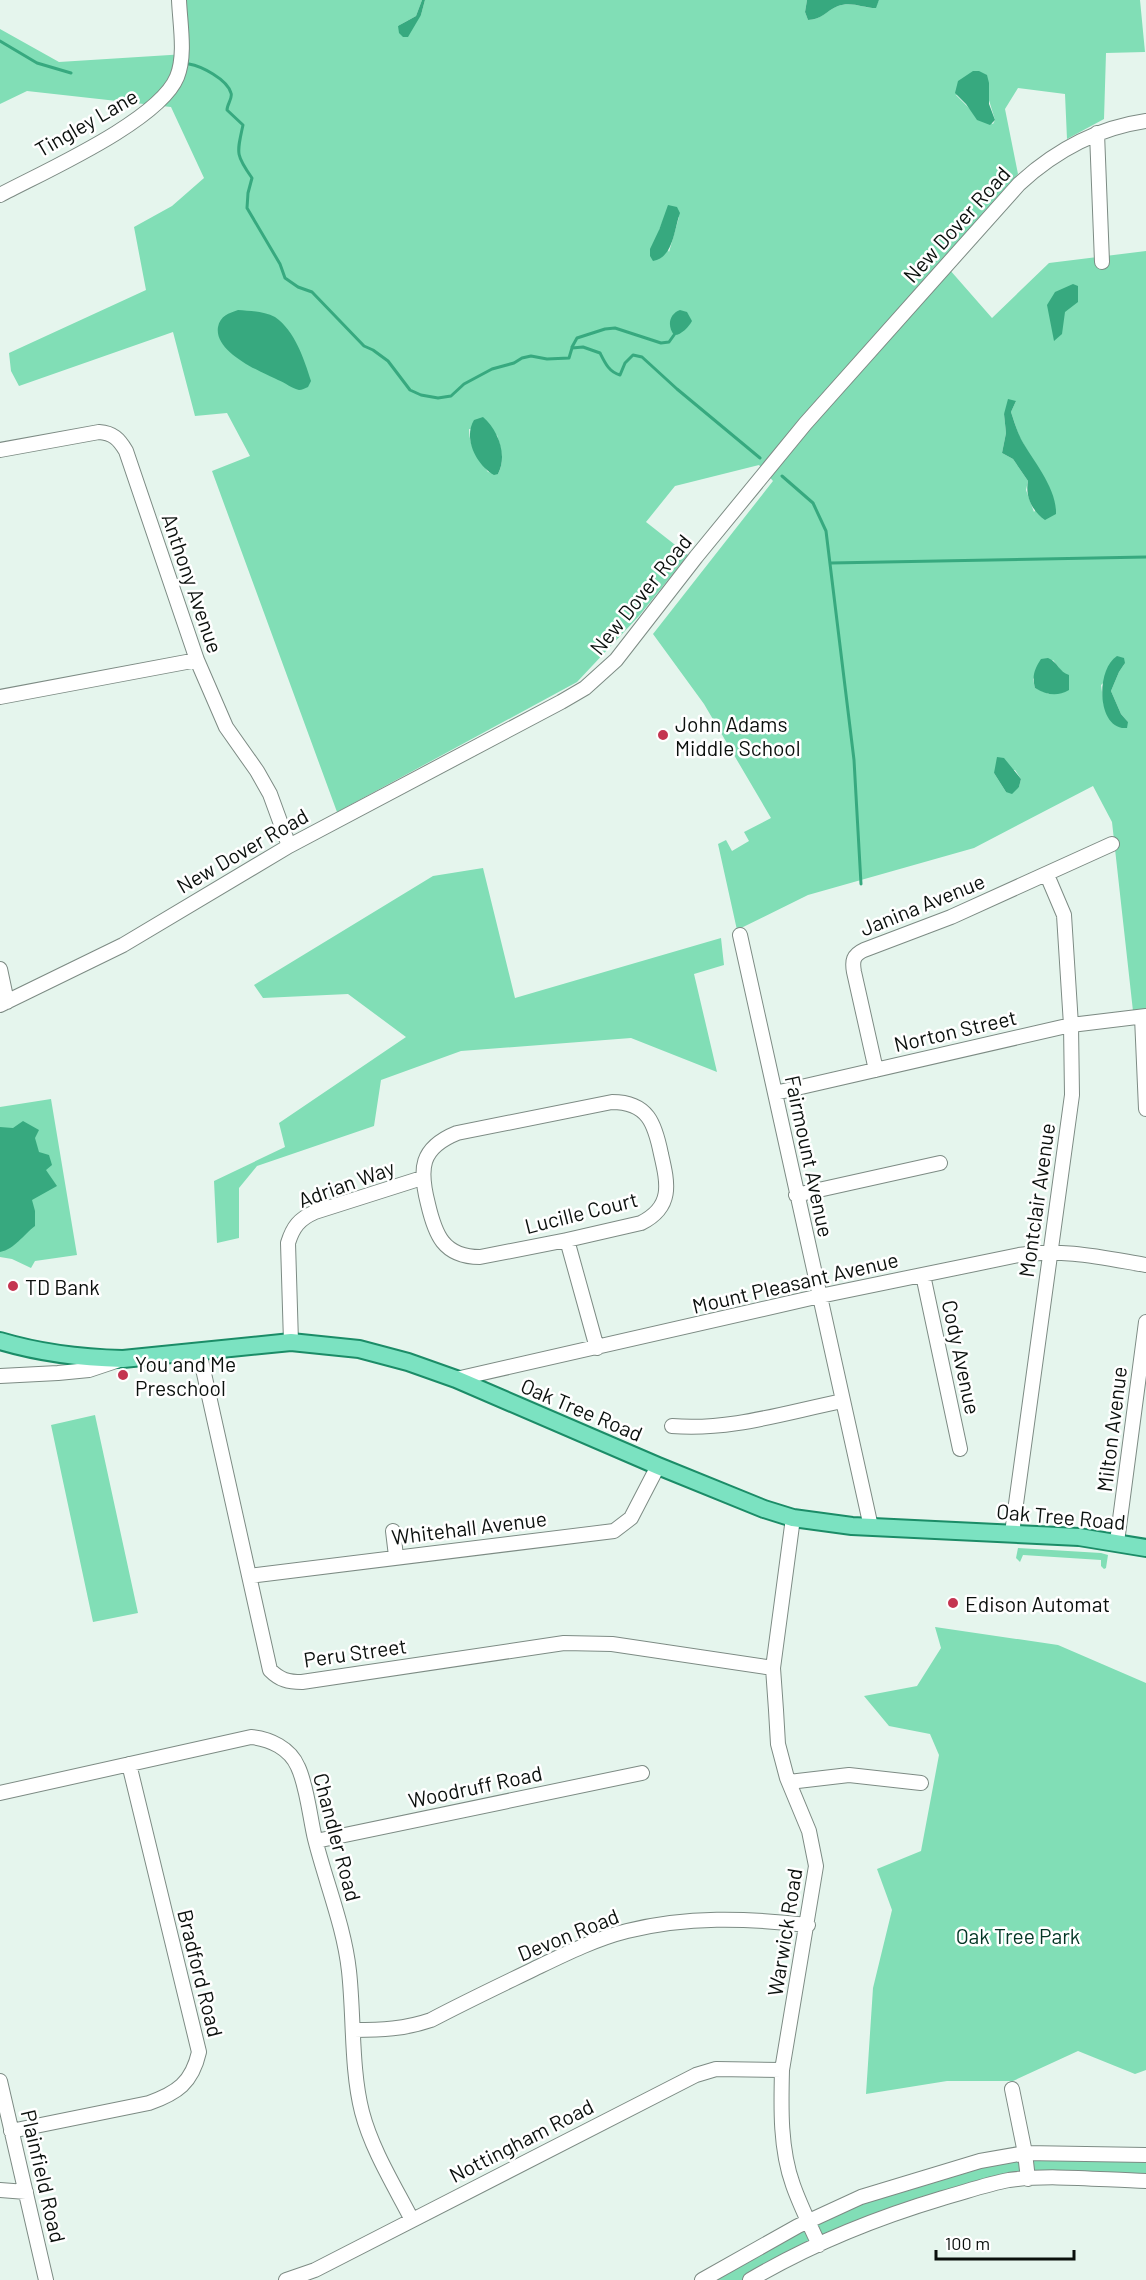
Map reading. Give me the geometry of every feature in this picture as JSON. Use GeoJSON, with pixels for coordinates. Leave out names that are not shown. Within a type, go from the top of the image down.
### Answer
{"type":"FeatureCollection","features":[{"type":"Feature","properties":{"kind":"main road","name":"Oak Tree Road"},"geometry":{"type":"LineString","coordinates":[[0,1341],[63,1355],[123,1359],[291,1342],[359,1349],[408,1362],[456,1379],[658,1466],[764,1509],[793,1518],[871,1527],[1079,1537],[1146,1548]]}},
{"type":"Feature","properties":{"kind":"street","name":"Tingley Lane"},"geometry":{"type":"LineString","coordinates":[[0,195],[117,132],[149,111],[165,96],[176,79],[181,63],[179,0]]}},
{"type":"Feature","properties":{"kind":"street","name":"New Dover Road"},"geometry":{"type":"LineString","coordinates":[[3,1003],[130,941],[289,846],[585,688],[616,660],[805,424],[1003,200],[1041,165],[1062,151],[1113,127],[1146,121]]}},
{"type":"Feature","properties":{"kind":"street"},"geometry":{"type":"LineString","coordinates":[[1097,133],[1102,262]]}},
{"type":"Feature","properties":{"kind":"street","name":"Anthony Avenue"},"geometry":{"type":"LineString","coordinates":[[0,450],[99,432],[107,433],[121,442],[126,451],[196,660],[226,727],[270,794],[289,846]]}},
{"type":"Feature","properties":{"kind":"street"},"geometry":{"type":"LineString","coordinates":[[0,696],[196,660]]}},
{"type":"Feature","properties":{"kind":"street","name":"Janina Avenue"},"geometry":{"type":"LineString","coordinates":[[876,1070],[854,972],[855,956],[864,950],[951,917],[1112,844]]}},
{"type":"Feature","properties":{"kind":"street","name":"Montclair Avenue"},"geometry":{"type":"LineString","coordinates":[[1012,1533],[1072,1095],[1071,1025],[1064,915],[1047,874]]}},
{"type":"Feature","properties":{"kind":"street","name":"Fairmount Avenue"},"geometry":{"type":"LineString","coordinates":[[740,935],[871,1527]]}},
{"type":"Feature","properties":{"kind":"street"},"geometry":{"type":"LineString","coordinates":[[0,969],[3,1003]]}},
{"type":"Feature","properties":{"kind":"street"},"geometry":{"type":"LineString","coordinates":[[1144,1016],[1146,1109]]}},
{"type":"Feature","properties":{"kind":"street","name":"Norton Street"},"geometry":{"type":"LineString","coordinates":[[775,1093],[1071,1025],[1144,1016]]}},
{"type":"Feature","properties":{"kind":"street","name":"Lucille Court"},"geometry":{"type":"LineString","coordinates":[[621,1102],[637,1107],[650,1119],[656,1130],[667,1183],[665,1200],[661,1208],[641,1223],[567,1240],[471,1257],[453,1251],[435,1232],[422,1178],[424,1163],[432,1150],[457,1133],[621,1102]]}},
{"type":"Feature","properties":{"kind":"street"},"geometry":{"type":"LineString","coordinates":[[796,1195],[940,1163]]}},
{"type":"Feature","properties":{"kind":"street","name":"Adrian Way"},"geometry":{"type":"LineString","coordinates":[[291,1342],[288,1243],[292,1230],[299,1221],[315,1212],[422,1178]]}},
{"type":"Feature","properties":{"kind":"street"},"geometry":{"type":"LineString","coordinates":[[567,1240],[597,1348]]}},
{"type":"Feature","properties":{"kind":"street","name":"Mount Pleasant Avenue"},"geometry":{"type":"LineString","coordinates":[[456,1379],[819,1296],[986,1261],[1051,1251],[1146,1265]]}},
{"type":"Feature","properties":{"kind":"street","name":"Cody Avenue"},"geometry":{"type":"LineString","coordinates":[[923,1275],[960,1449]]}},
{"type":"Feature","properties":{"kind":"street","name":"Milton Avenue"},"geometry":{"type":"LineString","coordinates":[[1117,1542],[1146,1322]]}},
{"type":"Feature","properties":{"kind":"street","name":"Peru Street"},"geometry":{"type":"LineString","coordinates":[[200,1351],[270,1670],[277,1678],[289,1682],[302,1682],[564,1643],[612,1644],[773,1668]]}},
{"type":"Feature","properties":{"kind":"street"},"geometry":{"type":"LineString","coordinates":[[0,1376],[58,1374],[89,1370],[123,1359]]}},
{"type":"Feature","properties":{"kind":"street"},"geometry":{"type":"LineString","coordinates":[[672,1426],[720,1427],[843,1401]]}},
{"type":"Feature","properties":{"kind":"street","name":"Whitehall Avenue"},"geometry":{"type":"LineString","coordinates":[[249,1576],[396,1556],[614,1531],[631,1518],[658,1466]]}},
{"type":"Feature","properties":{"kind":"street","name":"Warwick Road"},"geometry":{"type":"LineString","coordinates":[[793,1518],[773,1668],[778,1744],[789,1782],[809,1831],[816,1866],[808,1925],[782,2070],[781,2097],[784,2147],[793,2185],[819,2245]]}},
{"type":"Feature","properties":{"kind":"street"},"geometry":{"type":"LineString","coordinates":[[393,1532],[396,1556]]}},
{"type":"Feature","properties":{"kind":"street","name":"Chandler Road"},"geometry":{"type":"LineString","coordinates":[[0,1793],[251,1737],[265,1738],[277,1744],[291,1756],[298,1767],[343,1936],[349,1968],[362,2112],[375,2149],[412,2220]]}},
{"type":"Feature","properties":{"kind":"street","name":"Bradford Road"},"geometry":{"type":"LineString","coordinates":[[11,2131],[149,2103],[169,2096],[187,2081],[196,2065],[199,2052],[129,1764]]}},
{"type":"Feature","properties":{"kind":"street","name":"Woodruff Road"},"geometry":{"type":"LineString","coordinates":[[316,1840],[642,1773]]}},
{"type":"Feature","properties":{"kind":"street"},"geometry":{"type":"LineString","coordinates":[[789,1782],[849,1775],[921,1783]]}},
{"type":"Feature","properties":{"kind":"street","name":"Devon Road"},"geometry":{"type":"LineString","coordinates":[[354,2030],[387,2030],[409,2027],[431,2020],[559,1957],[624,1932],[656,1925],[718,1919],[756,1919],[808,1925]]}},
{"type":"Feature","properties":{"kind":"street","name":"Nottingham Road"},"geometry":{"type":"LineString","coordinates":[[286,2280],[315,2270],[696,2075],[716,2069],[782,2070]]}},
{"type":"Feature","properties":{"kind":"street","name":"Plainfield Road"},"geometry":{"type":"LineString","coordinates":[[0,2081],[46,2280]]}},
{"type":"Feature","properties":{"kind":"street"},"geometry":{"type":"LineString","coordinates":[[1012,2089],[1028,2178]]}},
{"type":"Feature","properties":{"kind":"street"},"geometry":{"type":"LineString","coordinates":[[702,2280],[766,2243],[861,2197],[980,2161],[1025,2153],[1146,2155]]}},
{"type":"Feature","properties":{"kind":"street"},"geometry":{"type":"LineString","coordinates":[[750,2280],[819,2245],[893,2213],[991,2184],[1028,2178],[1146,2181]]}},
{"type":"Feature","properties":{"kind":"street"},"geometry":{"type":"LineString","coordinates":[[0,2190],[26,2192]]}},
{"type":"Feature","properties":{"kind":"green space"},"geometry":{"type":"Polygon","coordinates":[[[185,0],[422,0],[416,16],[398,26],[421,15],[425,0],[807,0],[805,12],[808,20],[843,5],[852,4],[875,8],[879,0],[1140,0],[1145,52],[1106,53],[1104,119],[1067,139],[1065,94],[1018,88],[1005,109],[1018,174],[942,261],[992,318],[1049,263],[1146,251],[1146,1019],[1134,1020],[1112,822],[1093,786],[974,848],[808,895],[737,930],[718,844],[726,840],[732,851],[749,841],[744,832],[771,818],[704,704],[653,634],[773,481],[759,465],[675,486],[646,522],[688,555],[639,616],[577,682],[337,812],[212,471],[250,456],[227,413],[195,416],[173,332],[19,386],[11,371],[9,353],[146,290],[134,227],[172,206],[204,178],[171,107],[27,91],[0,104],[0,29],[59,62],[186,54],[185,0]],[[989,83],[956,95],[971,110],[993,124],[995,120],[988,97],[989,83]],[[665,216],[659,230],[669,252],[679,217],[665,216]],[[1016,401],[1004,414],[1006,433],[1002,453],[1013,459],[1028,481],[1026,490],[1034,512],[1050,490],[1019,436],[1011,412],[1016,401]],[[469,429],[471,441],[488,472],[498,474],[502,459],[497,435],[469,429]],[[1053,660],[1033,679],[1035,688],[1049,694],[1063,673],[1053,660]],[[1125,663],[1101,685],[1104,706],[1128,722],[1121,714],[1111,691],[1125,663]],[[1015,770],[994,773],[1006,792],[1019,787],[1021,779],[1015,770]]]}},
{"type":"Feature","properties":{"kind":"green space"},"geometry":{"type":"Polygon","coordinates":[[[483,868],[515,998],[721,938],[724,965],[694,974],[717,1072],[631,1038],[461,1051],[381,1080],[374,1126],[257,1166],[239,1188],[239,1238],[217,1243],[214,1181],[285,1147],[279,1123],[406,1037],[348,994],[263,998],[254,985],[433,876],[483,868]]]}},
{"type":"Feature","properties":{"kind":"green space"},"geometry":{"type":"Polygon","coordinates":[[[51,1099],[77,1255],[35,1261],[31,1268],[12,1259],[0,1257],[0,1107],[51,1099]]]}},
{"type":"Feature","properties":{"kind":"green space"},"geometry":{"type":"Polygon","coordinates":[[[95,1415],[138,1613],[93,1622],[51,1425],[95,1415]]]}},
{"type":"Feature","properties":{"kind":"green space"},"geometry":{"type":"Polygon","coordinates":[[[1018,1548],[1108,1555],[1104,1569],[1101,1566],[1101,1560],[1023,1555],[1020,1562],[1016,1558],[1018,1548]]]}},
{"type":"Feature","properties":{"kind":"green space","name":"Oak Tree Park"},"geometry":{"type":"Polygon","coordinates":[[[935,1627],[1058,1645],[1146,1683],[1146,2070],[1135,2074],[1078,2051],[1013,2081],[947,2081],[866,2094],[873,1988],[892,1910],[877,1869],[921,1851],[939,1755],[930,1734],[889,1726],[864,1696],[917,1686],[941,1648],[935,1627]]]}},
{"type":"Feature","properties":{"kind":"green space"},"geometry":{"type":"Polygon","coordinates":[[[1146,2155],[1146,2181],[1028,2179],[893,2213],[750,2280],[702,2280],[798,2226],[980,2161],[1146,2155]]]}},
{"type":"Feature","properties":{"kind":"shaded area"},"geometry":{"type":"Polygon","coordinates":[[[422,0],[425,0],[421,15],[408,37],[403,37],[399,33],[398,26],[416,16],[422,0]]]}},
{"type":"Feature","properties":{"kind":"shaded area"},"geometry":{"type":"Polygon","coordinates":[[[807,0],[879,0],[876,8],[852,4],[843,5],[816,19],[808,20],[805,12],[807,0]]]}},
{"type":"Feature","properties":{"kind":"shaded area"},"geometry":{"type":"Polygon","coordinates":[[[973,71],[987,75],[989,104],[995,120],[990,125],[977,120],[955,93],[958,81],[973,71]]]}},
{"type":"Feature","properties":{"kind":"shaded area"},"geometry":{"type":"Polygon","coordinates":[[[668,205],[677,207],[680,213],[669,249],[660,259],[653,261],[650,249],[668,205]]]}},
{"type":"Feature","properties":{"kind":"shaded area"},"geometry":{"type":"Polygon","coordinates":[[[1073,284],[1078,286],[1078,302],[1065,312],[1062,334],[1054,341],[1047,305],[1055,292],[1073,284]]]}},
{"type":"Feature","properties":{"kind":"shaded area"},"geometry":{"type":"Polygon","coordinates":[[[238,310],[266,314],[282,323],[302,355],[311,381],[308,387],[297,389],[260,371],[239,360],[223,345],[219,336],[219,323],[225,316],[238,310]]]}},
{"type":"Feature","properties":{"kind":"shaded area"},"geometry":{"type":"Polygon","coordinates":[[[680,310],[687,312],[692,321],[684,331],[674,335],[670,328],[670,321],[673,314],[680,310]]]}},
{"type":"Feature","properties":{"kind":"shaded area"},"geometry":{"type":"Polygon","coordinates":[[[1008,399],[1016,401],[1011,412],[1018,433],[1053,494],[1056,514],[1045,520],[1030,503],[1028,481],[1013,459],[1002,453],[1006,433],[1004,414],[1008,399]]]}},
{"type":"Feature","properties":{"kind":"shaded area"},"geometry":{"type":"Polygon","coordinates":[[[483,417],[497,436],[502,451],[501,467],[498,474],[494,475],[482,465],[471,443],[471,427],[474,420],[483,417]]]}},
{"type":"Feature","properties":{"kind":"shaded area"},"geometry":{"type":"Polygon","coordinates":[[[1117,656],[1124,658],[1125,663],[1111,691],[1121,714],[1128,722],[1127,728],[1117,726],[1110,720],[1103,698],[1105,674],[1110,663],[1117,656]]]}},
{"type":"Feature","properties":{"kind":"shaded area"},"geometry":{"type":"Polygon","coordinates":[[[1048,658],[1069,675],[1069,690],[1060,694],[1052,694],[1035,688],[1034,673],[1037,666],[1041,659],[1048,658]]]}},
{"type":"Feature","properties":{"kind":"shaded area"},"geometry":{"type":"Polygon","coordinates":[[[997,757],[1004,758],[1021,779],[1019,787],[1012,794],[1006,792],[994,773],[997,757]]]}},
{"type":"Feature","properties":{"kind":"shaded area"},"geometry":{"type":"Polygon","coordinates":[[[23,1121],[39,1130],[35,1138],[39,1152],[49,1155],[52,1165],[46,1170],[57,1186],[32,1200],[35,1226],[15,1245],[0,1252],[0,1127],[13,1128],[23,1121]]]}},
{"type":"Feature","properties":{"kind":"waterway"},"geometry":{"type":"LineString","coordinates":[[0,41],[37,63],[71,73]]}},
{"type":"Feature","properties":{"kind":"waterway"},"geometry":{"type":"LineString","coordinates":[[189,64],[207,70],[229,88],[231,97],[227,110],[243,125],[239,153],[252,178],[247,208],[280,264],[285,278],[298,287],[312,292],[364,346],[388,361],[410,390],[438,398],[451,396],[464,384],[492,369],[531,356],[547,359],[569,358],[572,348],[583,347],[600,353],[610,369],[620,375],[625,363],[633,355],[642,357],[760,458]]}},
{"type":"Feature","properties":{"kind":"waterway"},"geometry":{"type":"LineString","coordinates":[[572,347],[577,338],[605,329],[615,328],[661,343],[669,342],[674,335]]}},
{"type":"Feature","properties":{"kind":"waterway"},"geometry":{"type":"LineString","coordinates":[[782,476],[813,503],[826,531],[854,760],[861,884]]}},
{"type":"Feature","properties":{"kind":"waterway"},"geometry":{"type":"LineString","coordinates":[[831,563],[1146,557]]}},
{"type":"Feature","properties":{"kind":"place","name":"John Adams Middle School"},"geometry":{"type":"Point","coordinates":[663,735]}},
{"type":"Feature","properties":{"kind":"place","name":"TD Bank"},"geometry":{"type":"Point","coordinates":[13,1286]}},
{"type":"Feature","properties":{"kind":"place","name":"You and Me Preschool"},"geometry":{"type":"Point","coordinates":[123,1375]}},
{"type":"Feature","properties":{"kind":"place","name":"Edison Automat"},"geometry":{"type":"Point","coordinates":[953,1603]}}]}
